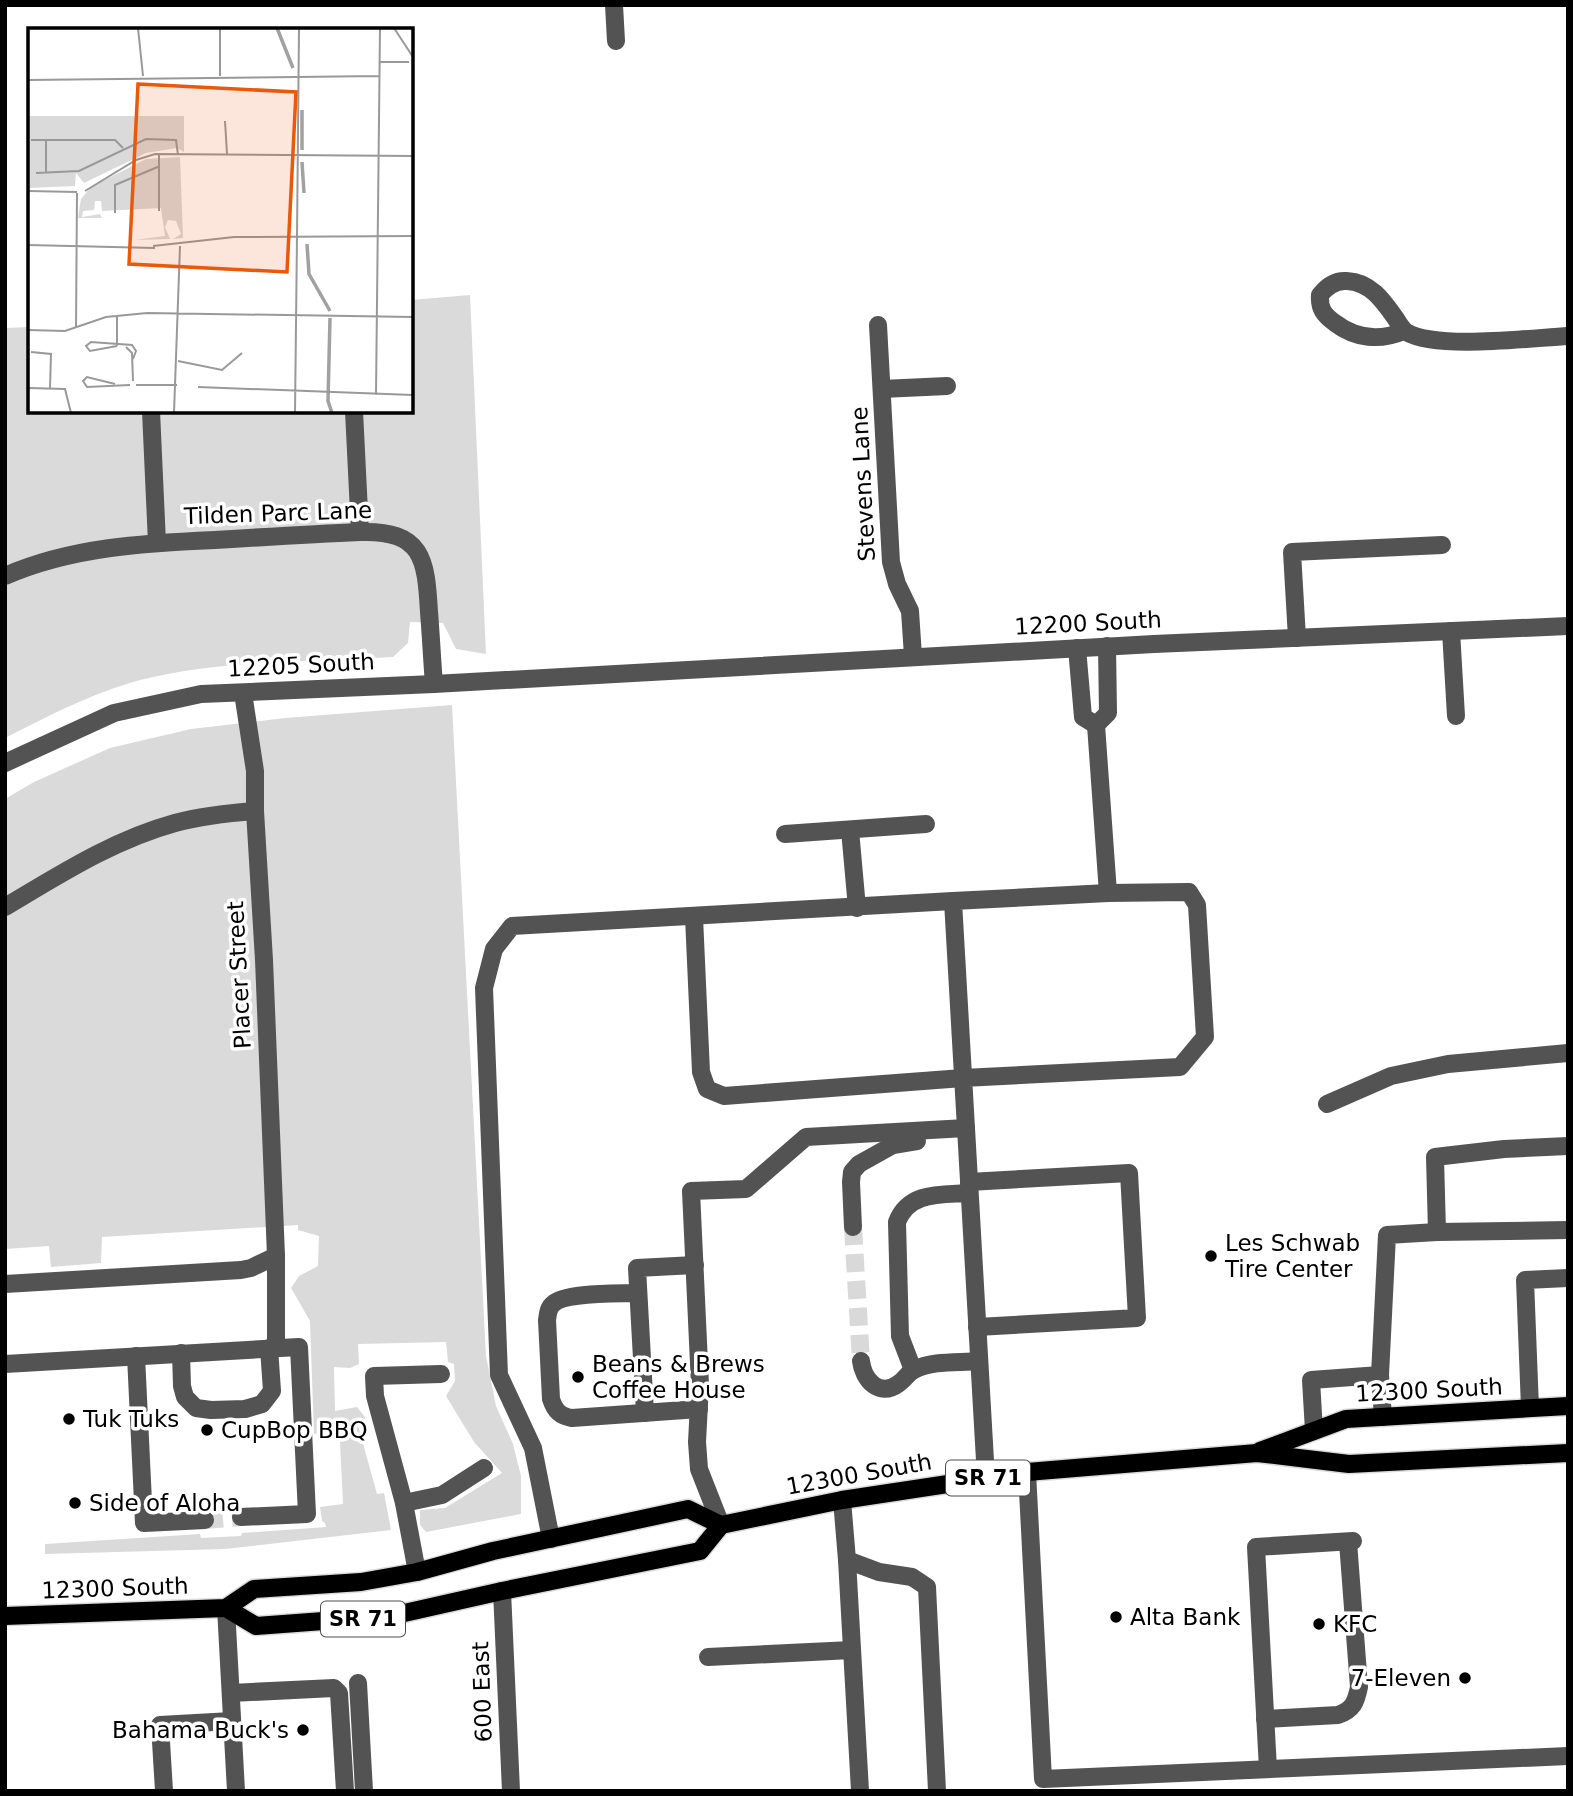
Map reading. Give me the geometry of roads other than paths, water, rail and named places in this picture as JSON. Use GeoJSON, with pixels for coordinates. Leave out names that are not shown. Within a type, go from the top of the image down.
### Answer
{"type":"FeatureCollection","features":[{"type":"Feature","properties":{"kind":"main road","name":"12300 South"},"geometry":{"type":"LineString","coordinates":[[1257,1453],[1346,1419],[1568,1406]]}},
{"type":"Feature","properties":{"kind":"main road","name":"12300 South"},"geometry":{"type":"LineString","coordinates":[[721,1525],[842,1500],[1027,1472],[1257,1453],[1349,1464],[1568,1453]]}},
{"type":"Feature","properties":{"kind":"main road","name":"SR 71"},"geometry":{"type":"LineString","coordinates":[[688,1509],[721,1525],[700,1551],[391,1616],[256,1626],[226,1608],[254,1589],[361,1582],[417,1572],[493,1551],[688,1509]]}},
{"type":"Feature","properties":{"kind":"main road","name":"12300 South"},"geometry":{"type":"LineString","coordinates":[[5,1616],[226,1608]]}},
{"type":"Feature","properties":{"kind":"street"},"geometry":{"type":"LineString","coordinates":[[614,5],[616,41]]}},
{"type":"Feature","properties":{"kind":"street","name":"Stevens Lane"},"geometry":{"type":"LineString","coordinates":[[877,325],[891,562],[897,584],[910,611],[913,656]]}},
{"type":"Feature","properties":{"kind":"street"},"geometry":{"type":"LineString","coordinates":[[1404,331],[1424,338],[1449,340],[1568,336]]}},
{"type":"Feature","properties":{"kind":"street","name":"Stevens Lane"},"geometry":{"type":"LineString","coordinates":[[882,389],[947,386]]}},
{"type":"Feature","properties":{"kind":"street"},"geometry":{"type":"LineString","coordinates":[[151,413],[157,542]]}},
{"type":"Feature","properties":{"kind":"street"},"geometry":{"type":"LineString","coordinates":[[354,413],[360,532]]}},
{"type":"Feature","properties":{"kind":"street","name":"Tilden Parc Lane"},"geometry":{"type":"LineString","coordinates":[[5,576],[55,559],[101,549],[157,542],[360,532],[389,533],[414,547],[422,559],[426,574],[433,684]]}},
{"type":"Feature","properties":{"kind":"street"},"geometry":{"type":"LineString","coordinates":[[1297,638],[1292,552],[1442,545]]}},
{"type":"Feature","properties":{"kind":"street","name":"12200 South"},"geometry":{"type":"LineString","coordinates":[[612,672],[1107,646],[1568,626]]}},
{"type":"Feature","properties":{"kind":"street"},"geometry":{"type":"LineString","coordinates":[[1451,631],[1456,716]]}},
{"type":"Feature","properties":{"kind":"street"},"geometry":{"type":"LineString","coordinates":[[1107,646],[1108,713],[1096,725],[1108,893]]}},
{"type":"Feature","properties":{"kind":"street"},"geometry":{"type":"LineString","coordinates":[[1077,648],[1083,717],[1096,725]]}},
{"type":"Feature","properties":{"kind":"street","name":"12205 South"},"geometry":{"type":"LineString","coordinates":[[5,763],[114,713],[201,694],[433,684],[612,672]]}},
{"type":"Feature","properties":{"kind":"street","name":"Placer Street"},"geometry":{"type":"LineString","coordinates":[[181,1353],[185,1397],[196,1408],[244,1409],[261,1404],[272,1391],[275,1256],[264,960],[255,772],[243,693]]}},
{"type":"Feature","properties":{"kind":"street"},"geometry":{"type":"LineString","coordinates":[[5,907],[88,859],[136,836],[174,823],[217,814],[255,811]]}},
{"type":"Feature","properties":{"kind":"street"},"geometry":{"type":"LineString","coordinates":[[785,834],[926,824]]}},
{"type":"Feature","properties":{"kind":"street"},"geometry":{"type":"LineString","coordinates":[[850,830],[857,908]]}},
{"type":"Feature","properties":{"kind":"street"},"geometry":{"type":"LineString","coordinates":[[551,1539],[533,1448],[499,1375],[484,988],[494,949],[513,926],[953,901],[1189,891],[1197,905],[1205,1037],[1180,1066],[963,1078],[724,1096],[707,1089],[701,1072],[694,917]]}},
{"type":"Feature","properties":{"kind":"street"},"geometry":{"type":"LineString","coordinates":[[953,901],[986,1478]]}},
{"type":"Feature","properties":{"kind":"street"},"geometry":{"type":"LineString","coordinates":[[1327,1104],[1391,1076],[1414,1071],[1448,1064],[1568,1053]]}},
{"type":"Feature","properties":{"kind":"street"},"geometry":{"type":"LineString","coordinates":[[853,1227],[851,1182],[852,1172],[859,1164],[898,1143],[966,1133]]}},
{"type":"Feature","properties":{"kind":"street"},"geometry":{"type":"LineString","coordinates":[[721,1525],[699,1469],[700,1385],[691,1191],[746,1189],[806,1137],[966,1133]]}},
{"type":"Feature","properties":{"kind":"street"},"geometry":{"type":"LineString","coordinates":[[1437,1232],[1435,1157],[1504,1149],[1568,1146]]}},
{"type":"Feature","properties":{"kind":"street"},"geometry":{"type":"LineString","coordinates":[[913,1370],[900,1336],[897,1222],[902,1210],[912,1200],[969,1188],[1129,1173],[1137,1318],[977,1326]]}},
{"type":"Feature","properties":{"kind":"street"},"geometry":{"type":"LineString","coordinates":[[1383,1417],[1380,1375],[1387,1235],[1568,1230]]}},
{"type":"Feature","properties":{"kind":"street"},"geometry":{"type":"LineString","coordinates":[[5,1284],[242,1270],[275,1256]]}},
{"type":"Feature","properties":{"kind":"street"},"geometry":{"type":"LineString","coordinates":[[645,1413],[637,1268],[695,1265]]}},
{"type":"Feature","properties":{"kind":"street"},"geometry":{"type":"LineString","coordinates":[[1530,1408],[1525,1280],[1568,1278]]}},
{"type":"Feature","properties":{"kind":"street"},"geometry":{"type":"LineString","coordinates":[[638,1293],[570,1297],[553,1303],[547,1320],[551,1399],[557,1412],[572,1418],[699,1409]]}},
{"type":"Feature","properties":{"kind":"street"},"geometry":{"type":"LineString","coordinates":[[5,1364],[299,1347],[307,1514],[241,1517]]}},
{"type":"Feature","properties":{"kind":"street"},"geometry":{"type":"LineString","coordinates":[[136,1356],[144,1523],[205,1520]]}},
{"type":"Feature","properties":{"kind":"street"},"geometry":{"type":"LineString","coordinates":[[861,1361],[870,1384],[877,1387],[895,1387],[913,1370],[937,1364],[979,1361]]}},
{"type":"Feature","properties":{"kind":"street"},"geometry":{"type":"LineString","coordinates":[[417,1572],[404,1503],[375,1396],[374,1376],[441,1374]]}},
{"type":"Feature","properties":{"kind":"street"},"geometry":{"type":"LineString","coordinates":[[1314,1431],[1311,1380],[1380,1375]]}},
{"type":"Feature","properties":{"kind":"street"},"geometry":{"type":"LineString","coordinates":[[404,1503],[442,1494],[484,1468]]}},
{"type":"Feature","properties":{"kind":"street"},"geometry":{"type":"LineString","coordinates":[[1027,1472],[1043,1779],[1568,1756]]}},
{"type":"Feature","properties":{"kind":"street"},"geometry":{"type":"LineString","coordinates":[[842,1500],[860,1791]]}},
{"type":"Feature","properties":{"kind":"street"},"geometry":{"type":"LineString","coordinates":[[1265,1719],[1338,1715],[1349,1711],[1356,1701],[1359,1687],[1351,1541],[1256,1547],[1265,1719],[1268,1769]]}},
{"type":"Feature","properties":{"kind":"street"},"geometry":{"type":"LineString","coordinates":[[847,1560],[878,1572],[912,1577],[927,1587],[937,1791]]}},
{"type":"Feature","properties":{"kind":"street","name":"600 East"},"geometry":{"type":"LineString","coordinates":[[502,1591],[511,1791]]}},
{"type":"Feature","properties":{"kind":"street"},"geometry":{"type":"LineString","coordinates":[[226,1608],[236,1791]]}},
{"type":"Feature","properties":{"kind":"street"},"geometry":{"type":"LineString","coordinates":[[708,1657],[852,1650]]}},
{"type":"Feature","properties":{"kind":"street"},"geometry":{"type":"LineString","coordinates":[[358,1683],[364,1791]]}},
{"type":"Feature","properties":{"kind":"street"},"geometry":{"type":"LineString","coordinates":[[230,1693],[334,1688],[339,1693],[345,1791]]}},
{"type":"Feature","properties":{"kind":"street"},"geometry":{"type":"LineString","coordinates":[[164,1791],[160,1725],[232,1721]]}},
{"type":"Feature","properties":{"kind":"tunnel"},"geometry":{"type":"LineString","coordinates":[[853,1227],[861,1361]]}},
{"type":"Feature","properties":{"kind":"tunnel"},"geometry":{"type":"LineString","coordinates":[[205,1520],[241,1517]]}},
{"type":"Feature","properties":{"kind":"place","name":"Les Schwab Tire Center"},"geometry":{"type":"Point","coordinates":[1211,1256]}},
{"type":"Feature","properties":{"kind":"place","name":"Beans & Brews Coffee House"},"geometry":{"type":"Point","coordinates":[578,1377]}},
{"type":"Feature","properties":{"kind":"place","name":"Tuk Tuks"},"geometry":{"type":"Point","coordinates":[69,1419]}},
{"type":"Feature","properties":{"kind":"place","name":"CupBop BBQ"},"geometry":{"type":"Point","coordinates":[207,1430]}},
{"type":"Feature","properties":{"kind":"place","name":"Side of Aloha"},"geometry":{"type":"Point","coordinates":[75,1503]}},
{"type":"Feature","properties":{"kind":"place","name":"Alta Bank"},"geometry":{"type":"Point","coordinates":[1116,1617]}},
{"type":"Feature","properties":{"kind":"place","name":"KFC"},"geometry":{"type":"Point","coordinates":[1319,1624]}},
{"type":"Feature","properties":{"kind":"place","name":"7-Eleven"},"geometry":{"type":"Point","coordinates":[1465,1678]}},
{"type":"Feature","properties":{"kind":"place","name":"Bahama Buck's"},"geometry":{"type":"Point","coordinates":[303,1730]}}]}
